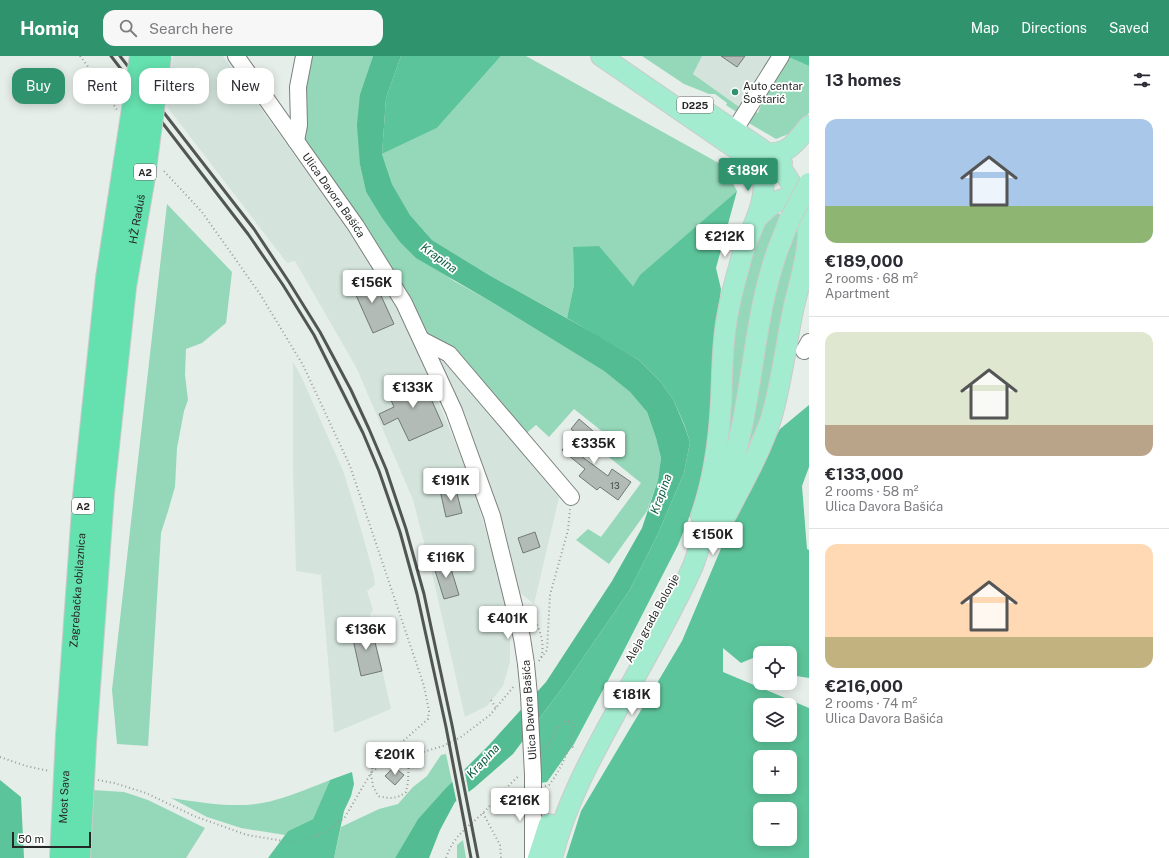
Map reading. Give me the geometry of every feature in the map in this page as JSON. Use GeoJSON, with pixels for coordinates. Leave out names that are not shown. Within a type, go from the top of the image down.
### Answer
{"type":"FeatureCollection","features":[{"type":"Feature","properties":{"kind":"highway","name":"HŽ Raduš"},"geometry":{"type":"LineString","coordinates":[[116,283],[141,56]]}},
{"type":"Feature","properties":{"kind":"highway","name":"HŽ Raduš"},"geometry":{"type":"LineString","coordinates":[[116,283],[144,177],[160,56]]}},
{"type":"Feature","properties":{"kind":"highway","name":"Zagrebačka obilaznica"},"geometry":{"type":"LineString","coordinates":[[76,739],[84,496],[116,283]]}},
{"type":"Feature","properties":{"kind":"highway","name":"Most Sava"},"geometry":{"type":"LineString","coordinates":[[61,858],[76,739]]}},
{"type":"Feature","properties":{"kind":"highway","name":"Most Sava"},"geometry":{"type":"LineString","coordinates":[[76,739],[79,858]]}},
{"type":"Feature","properties":{"kind":"main road","name":"D225"},"geometry":{"type":"LineString","coordinates":[[600,56],[767,158]]}},
{"type":"Feature","properties":{"kind":"main road","name":"D225"},"geometry":{"type":"LineString","coordinates":[[622,56],[734,131],[767,158]]}},
{"type":"Feature","properties":{"kind":"main road"},"geometry":{"type":"LineString","coordinates":[[767,158],[788,150],[809,126]]}},
{"type":"Feature","properties":{"kind":"main road"},"geometry":{"type":"LineString","coordinates":[[687,566],[709,545],[740,489],[759,450],[770,420],[803,283],[808,237],[804,212],[803,186],[767,158]]}},
{"type":"Feature","properties":{"kind":"main road"},"geometry":{"type":"LineString","coordinates":[[687,566],[707,498],[713,471],[718,440],[724,342],[728,312],[745,247],[758,217],[762,202],[767,158]]}},
{"type":"Feature","properties":{"kind":"main road"},"geometry":{"type":"LineString","coordinates":[[758,217],[769,205],[784,199],[803,186]]}},
{"type":"Feature","properties":{"kind":"main road","name":"Aleja grada Bolonje"},"geometry":{"type":"LineString","coordinates":[[538,858],[545,834],[577,761],[601,712],[687,566],[717,508],[731,471],[739,439],[768,277],[803,186]]}},
{"type":"Feature","properties":{"kind":"main road","name":"Aleja grada Bolonje"},"geometry":{"type":"LineString","coordinates":[[552,858],[572,799],[588,763],[673,607],[687,566]]}},
{"type":"Feature","properties":{"kind":"street","name":"Ulica Davora Bašića"},"geometry":{"type":"LineString","coordinates":[[236,56],[356,226],[404,303],[454,411],[492,516],[522,638],[533,662],[530,695],[530,778],[533,858]]}},
{"type":"Feature","properties":{"kind":"street"},"geometry":{"type":"LineString","coordinates":[[296,141],[299,125],[298,87],[304,56]]}},
{"type":"Feature","properties":{"kind":"street"},"geometry":{"type":"LineString","coordinates":[[734,131],[781,56]]}},
{"type":"Feature","properties":{"kind":"street"},"geometry":{"type":"LineString","coordinates":[[422,340],[449,354],[571,497]]}},
{"type":"Feature","properties":{"kind":"path"},"geometry":{"type":"LineString","coordinates":[[80,56],[119,113]]}},
{"type":"Feature","properties":{"kind":"path"},"geometry":{"type":"LineString","coordinates":[[92,779],[114,782],[146,793],[194,816],[248,836],[290,842],[312,838],[330,829],[345,817],[371,773],[376,760],[382,753],[402,742],[428,719],[429,710],[421,678],[352,473],[303,365],[260,294],[202,212],[161,168]]}},
{"type":"Feature","properties":{"kind":"path"},"geometry":{"type":"LineString","coordinates":[[515,610],[525,608],[529,611],[544,649],[533,662]]}},
{"type":"Feature","properties":{"kind":"path"},"geometry":{"type":"LineString","coordinates":[[491,700],[496,708]]}},
{"type":"Feature","properties":{"kind":"path"},"geometry":{"type":"LineString","coordinates":[[446,858],[450,846],[458,835],[483,813],[511,783],[530,778],[549,785],[559,771],[572,736],[574,725],[566,721],[558,727],[544,752]]}},
{"type":"Feature","properties":{"kind":"path"},"geometry":{"type":"LineString","coordinates":[[569,745],[576,749]]}},
{"type":"Feature","properties":{"kind":"path"},"geometry":{"type":"LineString","coordinates":[[371,773],[383,764],[443,746]]}},
{"type":"Feature","properties":{"kind":"path"},"geometry":{"type":"LineString","coordinates":[[371,773],[373,786],[378,796],[390,799],[400,796],[406,792],[409,755]]}},
{"type":"Feature","properties":{"kind":"path"},"geometry":{"type":"LineString","coordinates":[[0,757],[26,766],[49,771]]}},
{"type":"Feature","properties":{"kind":"path"},"geometry":{"type":"LineString","coordinates":[[483,813],[500,845],[501,858]]}},
{"type":"Feature","properties":{"kind":"shaded area"},"geometry":{"type":"Polygon","coordinates":[[[173,56],[223,56],[232,68],[217,68],[217,104],[258,104],[383,280],[405,321],[466,469],[479,507],[504,594],[510,630],[510,662],[503,686],[487,706],[465,717],[431,569],[413,500],[357,369],[295,261],[287,263],[165,104],[209,104],[209,68],[171,68],[173,56]]]}},
{"type":"Feature","properties":{"kind":"shaded area"},"geometry":{"type":"Polygon","coordinates":[[[307,56],[373,56],[360,94],[360,165],[366,192],[382,218],[399,241],[454,281],[490,301],[604,371],[630,392],[647,412],[661,458],[658,480],[647,511],[609,564],[576,540],[588,529],[601,537],[641,483],[594,445],[603,432],[574,409],[549,437],[536,425],[522,437],[429,335],[392,268],[301,141],[307,56]]]}},
{"type":"Feature","properties":{"kind":"shaded area"},"geometry":{"type":"Polygon","coordinates":[[[401,56],[501,56],[437,128],[382,154],[386,98],[401,56]]]}},
{"type":"Feature","properties":{"kind":"shaded area"},"geometry":{"type":"Polygon","coordinates":[[[501,56],[526,56],[724,166],[737,191],[641,275],[633,286],[599,247],[573,247],[574,285],[567,318],[489,275],[432,240],[410,215],[392,184],[382,154],[437,128],[501,56]]]}},
{"type":"Feature","properties":{"kind":"shaded area"},"geometry":{"type":"Polygon","coordinates":[[[642,56],[702,56],[693,74],[742,109],[738,113],[726,105],[727,103],[715,94],[709,94],[684,84],[642,56]]]}},
{"type":"Feature","properties":{"kind":"shaded area","name":"Auto centar Šoštarić"},"geometry":{"type":"Polygon","coordinates":[[[702,56],[775,56],[742,109],[693,74],[702,56]]]}},
{"type":"Feature","properties":{"kind":"shaded area"},"geometry":{"type":"Polygon","coordinates":[[[786,56],[809,66],[809,113],[791,133],[776,139],[747,122],[752,111],[758,113],[763,100],[764,92],[786,56]]]}},
{"type":"Feature","properties":{"kind":"shaded area"},"geometry":{"type":"Polygon","coordinates":[[[786,56],[809,56],[809,66],[786,56]]]}},
{"type":"Feature","properties":{"kind":"shaded area"},"geometry":{"type":"Polygon","coordinates":[[[737,191],[716,268],[721,289],[715,341],[710,437],[705,466],[693,508],[678,545],[574,744],[547,782],[540,783],[537,722],[629,591],[656,538],[684,473],[690,442],[674,401],[660,381],[639,360],[567,318],[574,285],[573,247],[599,246],[633,286],[640,275],[737,191]]]}},
{"type":"Feature","properties":{"kind":"shaded area"},"geometry":{"type":"Polygon","coordinates":[[[167,204],[232,272],[226,323],[202,343],[186,349],[185,375],[188,400],[184,411],[177,448],[175,487],[161,533],[148,746],[117,744],[112,690],[167,204]]]}},
{"type":"Feature","properties":{"kind":"shaded area"},"geometry":{"type":"Polygon","coordinates":[[[774,211],[781,215],[766,252],[725,460],[732,329],[757,233],[774,211]]]}},
{"type":"Feature","properties":{"kind":"shaded area"},"geometry":{"type":"Polygon","coordinates":[[[798,224],[800,234],[765,408],[740,465],[773,285],[798,224]]]}},
{"type":"Feature","properties":{"kind":"shaded area"},"geometry":{"type":"Polygon","coordinates":[[[446,359],[559,498],[534,604],[519,592],[504,526],[462,411],[441,362],[446,359]]]}},
{"type":"Feature","properties":{"kind":"shaded area"},"geometry":{"type":"Polygon","coordinates":[[[293,362],[302,378],[344,473],[361,529],[374,576],[375,585],[367,591],[373,610],[370,615],[391,709],[334,733],[321,575],[296,571],[293,471],[293,362]]]}},
{"type":"Feature","properties":{"kind":"shaded area"},"geometry":{"type":"Polygon","coordinates":[[[809,405],[809,467],[802,486],[807,549],[809,550],[809,678],[797,676],[797,646],[753,646],[753,658],[741,663],[723,648],[723,672],[753,685],[753,690],[766,690],[785,698],[753,698],[753,742],[797,742],[797,703],[809,708],[809,858],[566,858],[581,811],[682,641],[741,501],[780,429],[809,405]]]}},
{"type":"Feature","properties":{"kind":"shaded area"},"geometry":{"type":"Polygon","coordinates":[[[446,754],[452,782],[418,819],[395,858],[334,858],[341,827],[379,809],[398,804],[413,787],[427,776],[441,755],[446,754]]]}},
{"type":"Feature","properties":{"kind":"shaded area"},"geometry":{"type":"Polygon","coordinates":[[[352,772],[354,784],[351,796],[344,811],[334,858],[268,858],[288,831],[313,819],[330,780],[352,772]]]}},
{"type":"Feature","properties":{"kind":"shaded area"},"geometry":{"type":"Polygon","coordinates":[[[0,780],[21,797],[24,858],[0,858],[0,780]]]}},
{"type":"Feature","properties":{"kind":"shaded area"},"geometry":{"type":"Polygon","coordinates":[[[330,780],[313,819],[288,831],[285,835],[241,828],[207,817],[171,798],[223,805],[249,805],[282,798],[330,780]]]}},
{"type":"Feature","properties":{"kind":"shaded area"},"geometry":{"type":"Polygon","coordinates":[[[92,790],[124,792],[148,800],[205,828],[186,858],[89,858],[92,790]]]}},
{"type":"Feature","properties":{"kind":"shaded area"},"geometry":{"type":"Polygon","coordinates":[[[463,840],[466,858],[457,858],[457,845],[463,840]]]}},
{"type":"Feature","properties":{"kind":"water","name":"Krapina"},"geometry":{"type":"Polygon","coordinates":[[[373,56],[401,56],[386,98],[382,154],[392,184],[410,215],[432,240],[489,275],[639,360],[660,381],[674,401],[690,442],[684,473],[656,538],[629,591],[563,687],[513,754],[474,788],[455,802],[440,830],[429,858],[395,858],[418,819],[446,788],[489,745],[546,682],[612,581],[642,528],[658,480],[661,458],[647,412],[630,392],[604,371],[490,301],[416,258],[399,241],[382,218],[366,192],[360,165],[357,125],[360,94],[373,56]]]}},
{"type":"Feature","properties":{"kind":"pier"},"geometry":{"type":"Polygon","coordinates":[[[464,767],[469,794],[457,804],[452,780],[464,767]]]}},
{"type":"Feature","properties":{"kind":"building"},"geometry":{"type":"Polygon","coordinates":[[[721,56],[745,56],[737,67],[721,56]]]}},
{"type":"Feature","properties":{"kind":"building"},"geometry":{"type":"Polygon","coordinates":[[[371,274],[394,324],[373,333],[351,284],[371,274]]]}},
{"type":"Feature","properties":{"kind":"building"},"geometry":{"type":"Polygon","coordinates":[[[421,376],[443,426],[409,441],[398,418],[384,425],[379,414],[394,407],[387,391],[421,376]]]}},
{"type":"Feature","properties":{"kind":"building"},"geometry":{"type":"Polygon","coordinates":[[[579,419],[593,431],[579,449],[584,453],[581,456],[608,476],[612,469],[631,482],[618,500],[600,487],[597,490],[579,476],[585,469],[562,450],[576,433],[571,429],[579,419]]]}},
{"type":"Feature","properties":{"kind":"building"},"geometry":{"type":"Polygon","coordinates":[[[455,486],[462,513],[446,517],[440,490],[455,486]]]}},
{"type":"Feature","properties":{"kind":"building"},"geometry":{"type":"Polygon","coordinates":[[[535,532],[540,547],[523,553],[518,538],[535,532]]]}},
{"type":"Feature","properties":{"kind":"building"},"geometry":{"type":"Polygon","coordinates":[[[448,559],[459,595],[444,599],[433,564],[448,559]]]}},
{"type":"Feature","properties":{"kind":"building"},"geometry":{"type":"Polygon","coordinates":[[[371,626],[382,671],[361,676],[351,630],[371,626]]]}},
{"type":"Feature","properties":{"kind":"building"},"geometry":{"type":"Polygon","coordinates":[[[394,767],[404,775],[395,785],[385,776],[394,767]]]}},
{"type":"Feature","properties":{"kind":"railway"},"geometry":{"type":"LineString","coordinates":[[111,56],[248,234],[283,285],[314,335],[363,433],[379,471],[400,532],[417,594],[446,727],[471,858]]}},
{"type":"Feature","properties":{"kind":"railway"},"geometry":{"type":"LineString","coordinates":[[120,56],[254,229],[320,332],[351,390],[369,429],[386,469],[406,529],[424,594],[478,858]]}},
{"type":"Feature","properties":{"kind":"place","name":"Auto centar Šoštarić"},"geometry":{"type":"Point","coordinates":[735,92]}}]}
